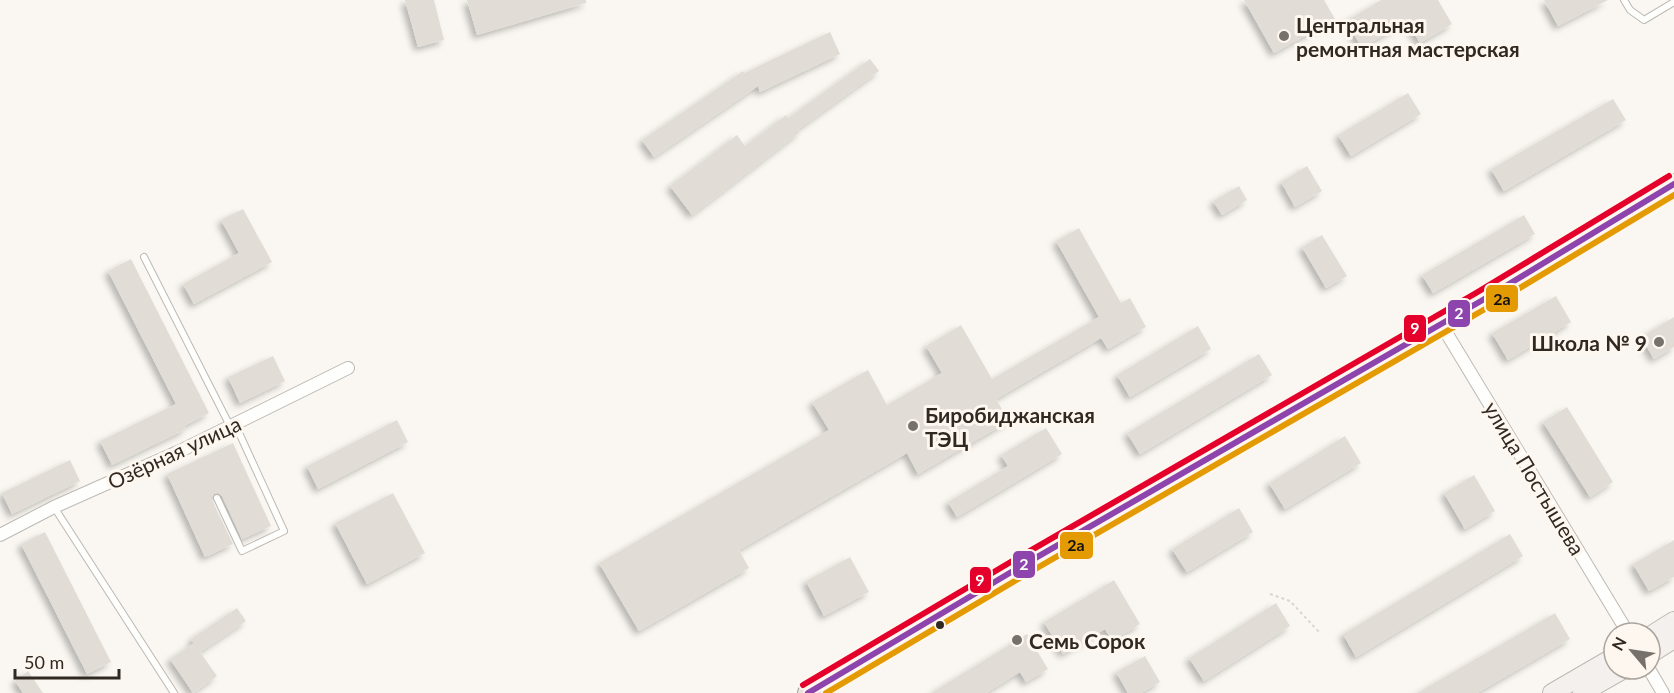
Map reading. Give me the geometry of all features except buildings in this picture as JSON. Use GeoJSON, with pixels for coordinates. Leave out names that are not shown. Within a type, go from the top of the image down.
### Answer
{"type":"FeatureCollection","features":[{"type":"Feature","properties":{"kind":"main road"},"geometry":{"type":"LineString","coordinates":[[808,693],[1003,577],[1442,324],[1674,184]]}},
{"type":"Feature","properties":{"kind":"main road"},"geometry":{"type":"LineString","coordinates":[[1552,693],[1602,664]]}},
{"type":"Feature","properties":{"kind":"main road"},"geometry":{"type":"LineString","coordinates":[[1582,693],[1603,681]]}},
{"type":"Feature","properties":{"kind":"street","name":"улица Постышева"},"geometry":{"type":"LineString","coordinates":[[1442,324],[1621,621]]}},
{"type":"Feature","properties":{"kind":"street","name":"Озёрная улица"},"geometry":{"type":"LineString","coordinates":[[0,535],[54,507],[180,451],[348,368]]}},
{"type":"Feature","properties":{"kind":"lane"},"geometry":{"type":"LineString","coordinates":[[1624,0],[1630,10],[1644,20],[1674,2]]}},
{"type":"Feature","properties":{"kind":"lane"},"geometry":{"type":"LineString","coordinates":[[144,257],[232,425],[284,531],[242,551],[217,498]]}},
{"type":"Feature","properties":{"kind":"lane"},"geometry":{"type":"LineString","coordinates":[[54,507],[174,693]]}},
{"type":"Feature","properties":{"kind":"path"},"geometry":{"type":"LineString","coordinates":[[1270,594],[1290,601],[1319,632]]}},
{"type":"Feature","properties":{"kind":"transit line","name":"9"},"geometry":{"type":"LineString","coordinates":[[803,685],[1476,293],[1669,176]]}},
{"type":"Feature","properties":{"kind":"transit line","name":"2"},"geometry":{"type":"LineString","coordinates":[[808,693],[1013,571],[1481,301],[1674,184]]}},
{"type":"Feature","properties":{"kind":"transit line","name":"2а"},"geometry":{"type":"LineString","coordinates":[[826,693],[1018,579],[1485,309],[1674,195]]}},
{"type":"Feature","properties":{"kind":"place","name":"Центральная ремонтная мастерская"},"geometry":{"type":"Point","coordinates":[1284,36]}},
{"type":"Feature","properties":{"kind":"place","name":"Школа № 9"},"geometry":{"type":"Point","coordinates":[1659,342]}},
{"type":"Feature","properties":{"kind":"place","name":"Биробиджанская ТЭЦ"},"geometry":{"type":"Point","coordinates":[913,426]}},
{"type":"Feature","properties":{"kind":"place","name":"Семь Сорок"},"geometry":{"type":"Point","coordinates":[1017,640]}}]}
